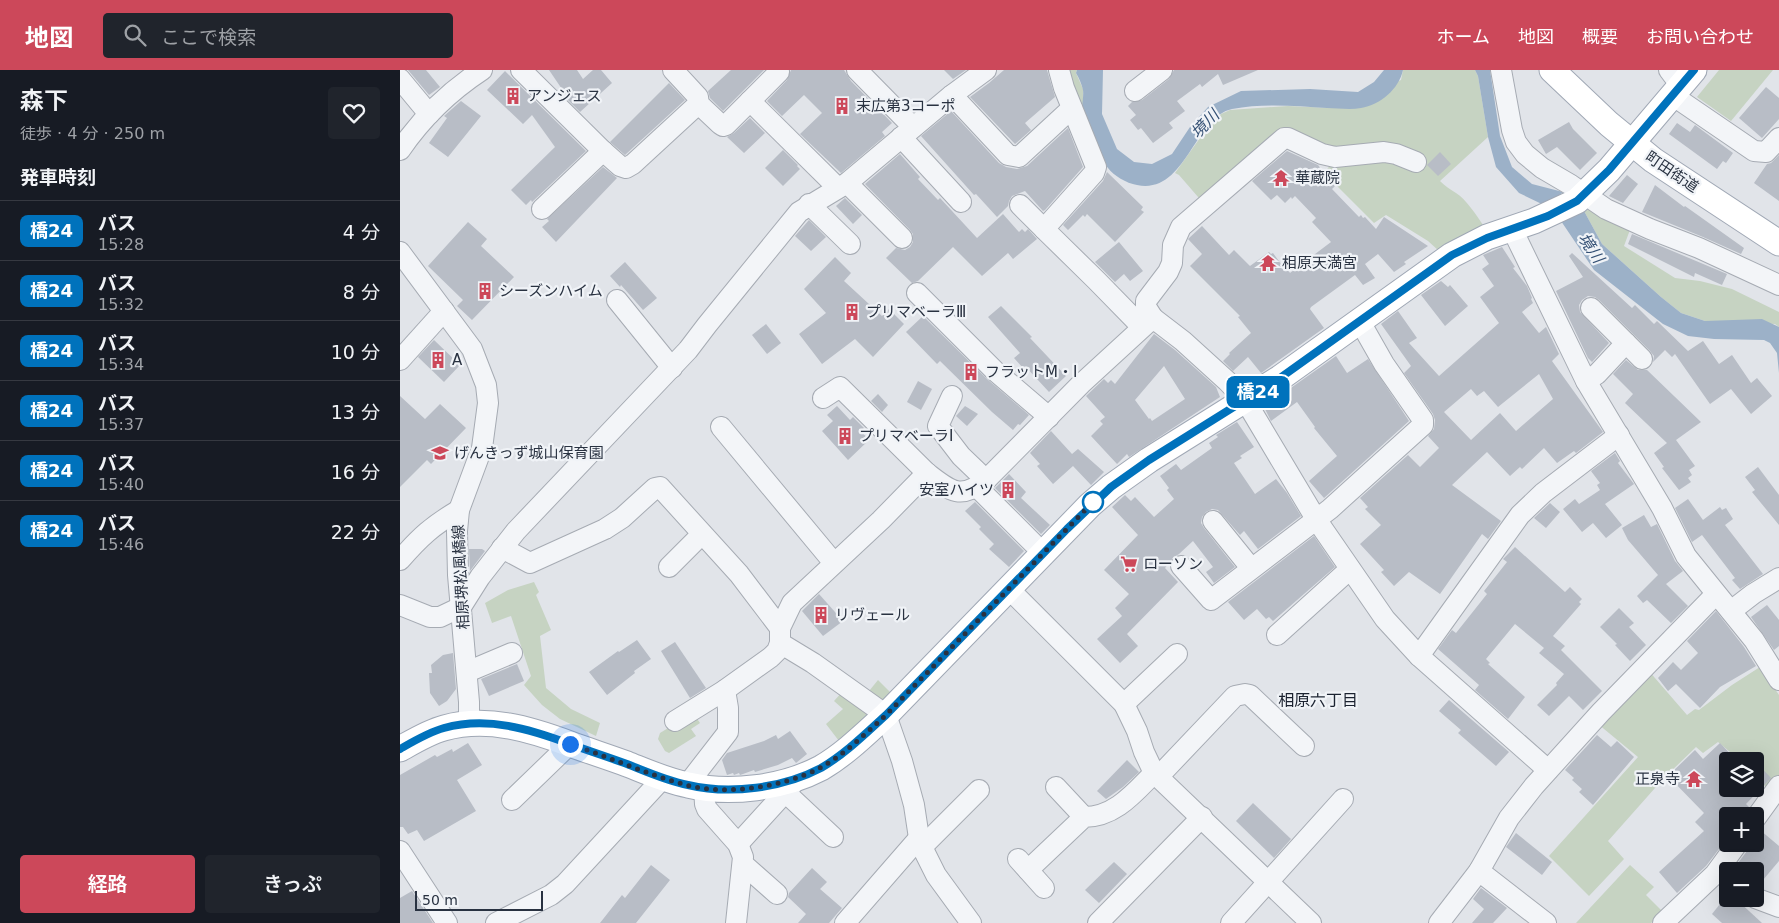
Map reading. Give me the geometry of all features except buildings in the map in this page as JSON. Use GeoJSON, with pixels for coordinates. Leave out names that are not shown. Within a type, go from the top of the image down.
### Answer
{"type":"FeatureCollection","features":[{"type":"Feature","properties":{"kind":"main road","name":"町田街道"},"geometry":{"type":"LineString","coordinates":[[1552,70],[1609,124],[1653,160],[1779,243]]}},
{"type":"Feature","properties":{"kind":"main road"},"geometry":{"type":"LineString","coordinates":[[400,749],[421,737],[445,728],[469,724],[515,726],[550,736],[663,778],[696,787],[754,788],[792,785],[829,762],[861,738],[886,715],[1090,505],[1111,487],[1149,460],[1280,378],[1452,255],[1487,238],[1548,216],[1581,198],[1632,143],[1679,80]]}},
{"type":"Feature","properties":{"kind":"street"},"geometry":{"type":"LineString","coordinates":[[400,150],[429,114],[461,84],[482,70]]}},
{"type":"Feature","properties":{"kind":"street"},"geometry":{"type":"LineString","coordinates":[[521,70],[603,151],[620,166],[626,168],[633,164],[692,108],[699,106]]}},
{"type":"Feature","properties":{"kind":"street"},"geometry":{"type":"LineString","coordinates":[[673,70],[698,97],[699,106],[723,126],[779,72]]}},
{"type":"Feature","properties":{"kind":"street"},"geometry":{"type":"LineString","coordinates":[[857,70],[961,202]]}},
{"type":"Feature","properties":{"kind":"street"},"geometry":{"type":"LineString","coordinates":[[400,605],[430,617],[440,617],[461,606],[502,548],[688,350],[799,212],[842,185],[952,95],[986,70]]}},
{"type":"Feature","properties":{"kind":"street"},"geometry":{"type":"LineString","coordinates":[[1044,230],[1096,170],[1059,70]]}},
{"type":"Feature","properties":{"kind":"street"},"geometry":{"type":"LineString","coordinates":[[1135,91],[1162,70]]}},
{"type":"Feature","properties":{"kind":"street"},"geometry":{"type":"LineString","coordinates":[[1501,70],[1516,142],[1525,154],[1542,168],[1581,198],[1650,230],[1699,248],[1779,285]]}},
{"type":"Feature","properties":{"kind":"street"},"geometry":{"type":"LineString","coordinates":[[400,79],[429,114]]}},
{"type":"Feature","properties":{"kind":"street"},"geometry":{"type":"LineString","coordinates":[[1679,80],[1754,152],[1766,152],[1779,138]]}},
{"type":"Feature","properties":{"kind":"street"},"geometry":{"type":"LineString","coordinates":[[952,95],[1008,155],[1015,157],[1019,156],[1072,108]]}},
{"type":"Feature","properties":{"kind":"street"},"geometry":{"type":"LineString","coordinates":[[750,101],[902,238]]}},
{"type":"Feature","properties":{"kind":"street"},"geometry":{"type":"LineString","coordinates":[[1147,323],[1146,301],[1168,272],[1172,263],[1173,245],[1181,227],[1284,138],[1336,158],[1384,152],[1396,154],[1416,162]]}},
{"type":"Feature","properties":{"kind":"street"},"geometry":{"type":"LineString","coordinates":[[542,209],[603,151]]}},
{"type":"Feature","properties":{"kind":"street"},"geometry":{"type":"LineString","coordinates":[[809,204],[850,244]]}},
{"type":"Feature","properties":{"kind":"street"},"geometry":{"type":"LineString","coordinates":[[1020,205],[1096,280],[1147,323],[1190,347],[1245,400],[1316,519],[1386,619],[1419,656],[1548,770]]}},
{"type":"Feature","properties":{"kind":"street"},"geometry":{"type":"LineString","coordinates":[[1512,229],[1586,381],[1662,508],[1686,556],[1754,640],[1779,680]]}},
{"type":"Feature","properties":{"kind":"street","name":"相原堺松風橋線"},"geometry":{"type":"LineString","coordinates":[[400,252],[472,349],[486,386],[488,403],[482,448],[459,510],[457,552],[467,672],[469,724]]}},
{"type":"Feature","properties":{"kind":"street"},"geometry":{"type":"LineString","coordinates":[[917,292],[995,371],[1049,417]]}},
{"type":"Feature","properties":{"kind":"street"},"geometry":{"type":"LineString","coordinates":[[617,300],[672,368]]}},
{"type":"Feature","properties":{"kind":"street"},"geometry":{"type":"LineString","coordinates":[[1591,308],[1642,359]]}},
{"type":"Feature","properties":{"kind":"street"},"geometry":{"type":"LineString","coordinates":[[400,360],[444,311]]}},
{"type":"Feature","properties":{"kind":"street"},"geometry":{"type":"LineString","coordinates":[[1181,566],[1211,600],[1316,519],[1372,472],[1423,425],[1423,420],[1384,364],[1359,320]]}},
{"type":"Feature","properties":{"kind":"street"},"geometry":{"type":"LineString","coordinates":[[823,398],[840,387],[927,473],[947,489],[958,492],[982,484],[1081,384],[1147,323]]}},
{"type":"Feature","properties":{"kind":"street"},"geometry":{"type":"LineString","coordinates":[[1586,381],[1596,374],[1626,343]]}},
{"type":"Feature","properties":{"kind":"street"},"geometry":{"type":"LineString","coordinates":[[952,396],[938,426],[982,484],[1043,553]]}},
{"type":"Feature","properties":{"kind":"street"},"geometry":{"type":"LineString","coordinates":[[721,427],[834,563]]}},
{"type":"Feature","properties":{"kind":"street"},"geometry":{"type":"LineString","coordinates":[[1419,656],[1520,516],[1543,493],[1618,435]]}},
{"type":"Feature","properties":{"kind":"street"},"geometry":{"type":"LineString","coordinates":[[675,720],[726,690],[771,657],[777,650],[780,635],[792,603],[881,520],[927,473]]}},
{"type":"Feature","properties":{"kind":"street"},"geometry":{"type":"LineString","coordinates":[[502,548],[530,563],[605,529],[622,518],[657,486],[662,488],[739,574],[780,635],[813,663],[886,715],[902,761],[914,805],[920,843],[936,875],[971,923]]}},
{"type":"Feature","properties":{"kind":"street"},"geometry":{"type":"LineString","coordinates":[[400,560],[434,525],[459,510]]}},
{"type":"Feature","properties":{"kind":"street"},"geometry":{"type":"LineString","coordinates":[[1213,521],[1251,568]]}},
{"type":"Feature","properties":{"kind":"street"},"geometry":{"type":"LineString","coordinates":[[670,567],[702,534]]}},
{"type":"Feature","properties":{"kind":"street"},"geometry":{"type":"LineString","coordinates":[[1278,635],[1350,569]]}},
{"type":"Feature","properties":{"kind":"street"},"geometry":{"type":"LineString","coordinates":[[1731,611],[1779,578]]}},
{"type":"Feature","properties":{"kind":"street"},"geometry":{"type":"LineString","coordinates":[[1009,589],[1124,704],[1138,731],[1144,752],[1156,775],[1311,923]]}},
{"type":"Feature","properties":{"kind":"street"},"geometry":{"type":"LineString","coordinates":[[1439,923],[1479,871],[1509,818],[1548,770],[1619,692],[1716,594]]}},
{"type":"Feature","properties":{"kind":"street"},"geometry":{"type":"LineString","coordinates":[[467,672],[512,653]]}},
{"type":"Feature","properties":{"kind":"street"},"geometry":{"type":"LineString","coordinates":[[1124,704],[1177,654]]}},
{"type":"Feature","properties":{"kind":"street"},"geometry":{"type":"LineString","coordinates":[[726,690],[728,732],[696,787],[707,809],[738,844],[743,857],[736,923]]}},
{"type":"Feature","properties":{"kind":"street"},"geometry":{"type":"LineString","coordinates":[[1044,888],[1023,865],[1084,817],[1095,816],[1118,808],[1156,775],[1235,696],[1241,694],[1250,695],[1304,746]]}},
{"type":"Feature","properties":{"kind":"street"},"geometry":{"type":"LineString","coordinates":[[512,800],[570,744]]}},
{"type":"Feature","properties":{"kind":"street"},"geometry":{"type":"LineString","coordinates":[[496,923],[551,895],[565,884],[663,778]]}},
{"type":"Feature","properties":{"kind":"street"},"geometry":{"type":"LineString","coordinates":[[738,844],[792,785],[833,837]]}},
{"type":"Feature","properties":{"kind":"street"},"geometry":{"type":"LineString","coordinates":[[1764,807],[1779,786]]}},
{"type":"Feature","properties":{"kind":"street"},"geometry":{"type":"LineString","coordinates":[[1056,787],[1084,817]]}},
{"type":"Feature","properties":{"kind":"street"},"geometry":{"type":"LineString","coordinates":[[844,923],[920,843],[978,790]]}},
{"type":"Feature","properties":{"kind":"street"},"geometry":{"type":"LineString","coordinates":[[1231,923],[1343,799]]}},
{"type":"Feature","properties":{"kind":"street"},"geometry":{"type":"LineString","coordinates":[[1098,923],[1202,817]]}},
{"type":"Feature","properties":{"kind":"street"},"geometry":{"type":"LineString","coordinates":[[400,850],[406,871],[447,923]]}},
{"type":"Feature","properties":{"kind":"street"},"geometry":{"type":"LineString","coordinates":[[743,864],[777,894]]}},
{"type":"Feature","properties":{"kind":"street"},"geometry":{"type":"LineString","coordinates":[[1479,871],[1546,923]]}},
{"type":"Feature","properties":{"kind":"street"},"geometry":{"type":"LineString","coordinates":[[1663,923],[1719,880]]}},
{"type":"Feature","properties":{"kind":"street"},"geometry":{"type":"LineString","coordinates":[[1764,901],[1779,907]]}},
{"type":"Feature","properties":{"kind":"green space"},"geometry":{"type":"Polygon","coordinates":[[[1063,70],[1077,70],[1076,73],[1083,89],[1083,112],[1063,70]]]}},
{"type":"Feature","properties":{"kind":"green space"},"geometry":{"type":"Polygon","coordinates":[[[1403,70],[1475,70],[1478,76],[1488,137],[1440,181],[1464,199],[1483,225],[1439,251],[1428,241],[1386,215],[1374,223],[1324,173],[1332,163],[1295,141],[1205,205],[1179,175],[1175,173],[1210,124],[1221,114],[1230,110],[1288,106],[1331,108],[1401,80],[1403,70]]]}},
{"type":"Feature","properties":{"kind":"green space"},"geometry":{"type":"Polygon","coordinates":[[[1719,70],[1773,70],[1731,121],[1697,97],[1719,70]]]}},
{"type":"Feature","properties":{"kind":"green space"},"geometry":{"type":"Polygon","coordinates":[[[1596,208],[1631,227],[1624,246],[1675,278],[1700,281],[1732,289],[1779,312],[1779,327],[1775,324],[1705,321],[1681,313],[1602,244],[1584,211],[1596,208]]]}},
{"type":"Feature","properties":{"kind":"green space"},"geometry":{"type":"Polygon","coordinates":[[[534,582],[539,592],[536,595],[551,630],[540,636],[546,688],[571,709],[600,723],[596,736],[560,719],[542,705],[524,685],[531,676],[511,616],[492,623],[485,603],[508,590],[534,582]]]}},
{"type":"Feature","properties":{"kind":"green space"},"geometry":{"type":"Polygon","coordinates":[[[1760,667],[1779,695],[1779,776],[1768,789],[1764,785],[1764,752],[1730,752],[1718,742],[1703,753],[1696,747],[1663,779],[1608,841],[1624,859],[1589,896],[1549,856],[1638,757],[1598,724],[1648,670],[1687,715],[1695,709],[1699,710],[1760,667]]]}},
{"type":"Feature","properties":{"kind":"green space"},"geometry":{"type":"Polygon","coordinates":[[[878,680],[892,694],[879,707],[865,696],[878,680]]]}},
{"type":"Feature","properties":{"kind":"green space"},"geometry":{"type":"Polygon","coordinates":[[[844,690],[873,712],[839,741],[826,724],[843,709],[834,701],[844,690]]]}},
{"type":"Feature","properties":{"kind":"green space"},"geometry":{"type":"Polygon","coordinates":[[[693,713],[700,723],[691,729],[696,736],[669,753],[665,751],[658,739],[660,733],[693,713]]]}},
{"type":"Feature","properties":{"kind":"green space"},"geometry":{"type":"Polygon","coordinates":[[[1630,865],[1654,887],[1646,895],[1663,912],[1651,923],[1576,923],[1630,865]]]}},
{"type":"Feature","properties":{"kind":"water","name":"境川"},"geometry":{"type":"Polygon","coordinates":[[[1077,70],[1103,70],[1102,114],[1117,149],[1134,162],[1152,164],[1172,154],[1190,127],[1208,107],[1241,91],[1310,89],[1358,92],[1374,82],[1384,70],[1403,70],[1397,84],[1388,95],[1382,100],[1361,108],[1268,106],[1232,109],[1219,115],[1208,126],[1179,167],[1167,178],[1154,185],[1137,185],[1117,176],[1106,164],[1083,113],[1083,90],[1076,73],[1077,70]]]}},
{"type":"Feature","properties":{"kind":"water"},"geometry":{"type":"Polygon","coordinates":[[[1475,70],[1490,70],[1500,136],[1512,167],[1532,184],[1563,192],[1546,206],[1519,193],[1496,167],[1488,137],[1478,76],[1475,70]]]}},
{"type":"Feature","properties":{"kind":"water","name":"境川"},"geometry":{"type":"Polygon","coordinates":[[[1584,211],[1602,244],[1681,313],[1705,321],[1762,319],[1779,327],[1779,373],[1777,353],[1770,343],[1764,340],[1714,339],[1688,336],[1663,324],[1594,270],[1561,221],[1584,211]]]}},
{"type":"Feature","properties":{"kind":"bus line","name":"橋24"},"geometry":{"type":"LineString","coordinates":[[400,749],[421,737],[445,728],[469,724],[492,724],[515,726],[540,732],[663,778],[704,788],[754,788],[776,784],[820,768],[861,738],[886,715],[1090,505],[1111,487],[1149,460],[1280,378],[1452,255],[1487,238],[1548,216],[1577,201],[1609,170],[1694,70]]}},
{"type":"Feature","properties":{"kind":"place","name":"アンジェス"},"geometry":{"type":"Point","coordinates":[513,96]}},
{"type":"Feature","properties":{"kind":"place","name":"末広第3コーポ"},"geometry":{"type":"Point","coordinates":[842,106]}},
{"type":"Feature","properties":{"kind":"place","name":"華蔵院"},"geometry":{"type":"Point","coordinates":[1281,178]}},
{"type":"Feature","properties":{"kind":"place","name":"相原天満宮"},"geometry":{"type":"Point","coordinates":[1268,263]}},
{"type":"Feature","properties":{"kind":"place","name":"シーズンハイム"},"geometry":{"type":"Point","coordinates":[485,291]}},
{"type":"Feature","properties":{"kind":"place","name":"プリマベーラⅢ"},"geometry":{"type":"Point","coordinates":[852,312]}},
{"type":"Feature","properties":{"kind":"place","name":"A"},"geometry":{"type":"Point","coordinates":[438,360]}},
{"type":"Feature","properties":{"kind":"place","name":"フラットM・I"},"geometry":{"type":"Point","coordinates":[971,372]}},
{"type":"Feature","properties":{"kind":"place","name":"プリマベーラⅠ"},"geometry":{"type":"Point","coordinates":[845,436]}},
{"type":"Feature","properties":{"kind":"place","name":"げんきっず城山保育園"},"geometry":{"type":"Point","coordinates":[440,453]}},
{"type":"Feature","properties":{"kind":"place","name":"安室ハイツ"},"geometry":{"type":"Point","coordinates":[1008,490]}},
{"type":"Feature","properties":{"kind":"place","name":"ローソン"},"geometry":{"type":"Point","coordinates":[1129,564]}},
{"type":"Feature","properties":{"kind":"place","name":"リヴェール"},"geometry":{"type":"Point","coordinates":[821,615]}},
{"type":"Feature","properties":{"kind":"place","name":"正泉寺"},"geometry":{"type":"Point","coordinates":[1694,779]}},
{"type":"Feature","properties":{"kind":"district","name":"相原六丁目"},"geometry":{"type":"Point","coordinates":[1318,700]}},
{"type":"Feature","properties":{"kind":"route"},"geometry":{"type":"LineString","coordinates":[[570,744],[663,778],[704,788],[754,788],[776,784],[820,768],[861,738],[886,715],[1093,502]]}}]}
